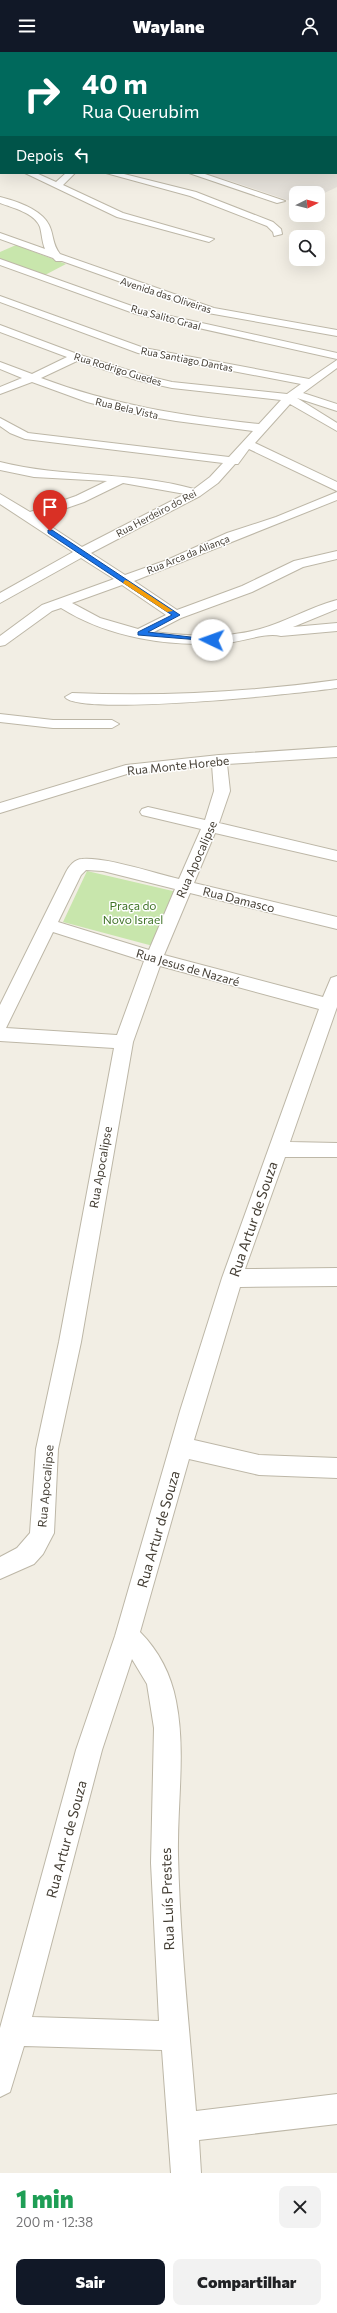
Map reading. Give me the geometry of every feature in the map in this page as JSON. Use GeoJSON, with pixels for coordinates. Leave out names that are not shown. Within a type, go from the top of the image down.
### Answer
{"type":"FeatureCollection","features":[{"type":"Feature","properties":{"kind":"street"},"geometry":{"type":"LineString","coordinates":[[31,174],[58,185],[76,196],[120,215],[208,239]]}},
{"type":"Feature","properties":{"kind":"street"},"geometry":{"type":"LineString","coordinates":[[58,185],[70,174]]}},
{"type":"Feature","properties":{"kind":"street"},"geometry":{"type":"LineString","coordinates":[[114,174],[200,196],[270,224],[278,231],[277,234]]}},
{"type":"Feature","properties":{"kind":"street"},"geometry":{"type":"LineString","coordinates":[[196,174],[280,201]]}},
{"type":"Feature","properties":{"kind":"street"},"geometry":{"type":"LineString","coordinates":[[0,200],[31,212],[44,225],[39,235],[5,247]]}},
{"type":"Feature","properties":{"kind":"street"},"geometry":{"type":"LineString","coordinates":[[39,235],[48,243],[59,259]]}},
{"type":"Feature","properties":{"kind":"street","name":"Avenida das Oliveiras"},"geometry":{"type":"LineString","coordinates":[[0,236],[59,259],[212,311],[337,332]]}},
{"type":"Feature","properties":{"kind":"street","name":"Rua Salito Graal"},"geometry":{"type":"LineString","coordinates":[[0,262],[140,312],[337,356]]}},
{"type":"Feature","properties":{"kind":"street","name":"Rua Santiago Dantas"},"geometry":{"type":"LineString","coordinates":[[0,299],[142,351],[309,382]]}},
{"type":"Feature","properties":{"kind":"street"},"geometry":{"type":"LineString","coordinates":[[0,308],[12,303]]}},
{"type":"Feature","properties":{"kind":"street","name":"Rua Rodrigo Guedes"},"geometry":{"type":"LineString","coordinates":[[0,328],[117,371],[172,385],[292,396]]}},
{"type":"Feature","properties":{"kind":"street"},"geometry":{"type":"LineString","coordinates":[[0,391],[32,379],[76,357]]}},
{"type":"Feature","properties":{"kind":"street","name":"Rua Herdeiro do Rei"},"geometry":{"type":"LineString","coordinates":[[0,599],[82,552],[196,493],[214,480],[234,461],[260,428],[292,396],[309,382],[337,363]]}},
{"type":"Feature","properties":{"kind":"street","name":"Rua Bela Vista"},"geometry":{"type":"LineString","coordinates":[[0,365],[32,379],[86,398],[149,414],[260,428]]}},
{"type":"Feature","properties":{"kind":"street"},"geometry":{"type":"LineString","coordinates":[[292,396],[337,408]]}},
{"type":"Feature","properties":{"kind":"street"},"geometry":{"type":"LineString","coordinates":[[292,396],[337,428]]}},
{"type":"Feature","properties":{"kind":"street"},"geometry":{"type":"LineString","coordinates":[[0,421],[14,432],[25,436],[234,461]]}},
{"type":"Feature","properties":{"kind":"street"},"geometry":{"type":"LineString","coordinates":[[248,444],[337,487]]}},
{"type":"Feature","properties":{"kind":"street"},"geometry":{"type":"LineString","coordinates":[[0,466],[10,470],[32,473],[122,479],[164,484],[196,493]]}},
{"type":"Feature","properties":{"kind":"street"},"geometry":{"type":"LineString","coordinates":[[28,517],[80,499],[122,479]]}},
{"type":"Feature","properties":{"kind":"street","name":"Rua Arca da Aliança"},"geometry":{"type":"LineString","coordinates":[[0,642],[33,616],[60,602],[172,563],[232,536],[280,520],[337,496]]}},
{"type":"Feature","properties":{"kind":"street"},"geometry":{"type":"LineString","coordinates":[[0,498],[176,615]]}},
{"type":"Feature","properties":{"kind":"street"},"geometry":{"type":"LineString","coordinates":[[141,633],[176,615],[247,589],[299,564],[337,554]]}},
{"type":"Feature","properties":{"kind":"street"},"geometry":{"type":"LineString","coordinates":[[60,602],[96,622],[141,633],[212,640],[337,627]]}},
{"type":"Feature","properties":{"kind":"street"},"geometry":{"type":"LineString","coordinates":[[262,634],[337,604]]}},
{"type":"Feature","properties":{"kind":"street"},"geometry":{"type":"LineString","coordinates":[[72,697],[111,700],[202,699],[245,696],[337,684]]}},
{"type":"Feature","properties":{"kind":"street"},"geometry":{"type":"LineString","coordinates":[[0,718],[53,724],[112,724]]}},
{"type":"Feature","properties":{"kind":"street","name":"Rua Monte Horebe"},"geometry":{"type":"LineString","coordinates":[[0,808],[126,770],[219,760],[337,752]]}},
{"type":"Feature","properties":{"kind":"street","name":"Rua Apocalipse"},"geometry":{"type":"LineString","coordinates":[[0,1568],[29,1555],[37,1546],[42,1533],[47,1449],[70,1342],[124,1042],[154,958],[218,807],[222,791],[219,760]]}},
{"type":"Feature","properties":{"kind":"street"},"geometry":{"type":"LineString","coordinates":[[148,812],[337,856]]}},
{"type":"Feature","properties":{"kind":"street","name":"Rua Damasco"},"geometry":{"type":"LineString","coordinates":[[49,926],[77,867],[89,864],[184,885],[337,923]]}},
{"type":"Feature","properties":{"kind":"street"},"geometry":{"type":"LineString","coordinates":[[0,1023],[49,926]]}},
{"type":"Feature","properties":{"kind":"street","name":"Rua Jesus de Nazaré"},"geometry":{"type":"LineString","coordinates":[[49,926],[154,958],[328,1005]]}},
{"type":"Feature","properties":{"kind":"street","name":"Rua Artur de Souza"},"geometry":{"type":"LineString","coordinates":[[0,2082],[89,1750],[127,1636],[232,1278],[337,982]]}},
{"type":"Feature","properties":{"kind":"street"},"geometry":{"type":"LineString","coordinates":[[0,1034],[124,1042]]}},
{"type":"Feature","properties":{"kind":"street"},"geometry":{"type":"LineString","coordinates":[[277,1149],[337,1150]]}},
{"type":"Feature","properties":{"kind":"street"},"geometry":{"type":"LineString","coordinates":[[232,1278],[337,1277]]}},
{"type":"Feature","properties":{"kind":"street"},"geometry":{"type":"LineString","coordinates":[[182,1447],[259,1464],[337,1468]]}},
{"type":"Feature","properties":{"kind":"street","name":"Rua Luís Prestes"},"geometry":{"type":"LineString","coordinates":[[127,1636],[140,1648],[150,1663],[158,1680],[164,1703],[167,1733],[164,1810],[166,1900],[174,2036],[184,2127],[186,2173]]}},
{"type":"Feature","properties":{"kind":"street"},"geometry":{"type":"LineString","coordinates":[[14,2031],[174,2036]]}},
{"type":"Feature","properties":{"kind":"street"},"geometry":{"type":"LineString","coordinates":[[184,2127],[337,2109]]}},
{"type":"Feature","properties":{"kind":"shaded area"},"geometry":{"type":"Polygon","coordinates":[[[202,174],[337,174],[337,187],[325,193],[325,186],[289,186],[289,201],[231,181],[202,174]]]}},
{"type":"Feature","properties":{"kind":"green space"},"geometry":{"type":"Polygon","coordinates":[[[16,245],[66,264],[45,275],[0,259],[0,252],[16,245]]]}},
{"type":"Feature","properties":{"kind":"green space","name":"Praça do Novo Israel"},"geometry":{"type":"Polygon","coordinates":[[[87,871],[177,892],[153,946],[63,922],[87,871]]]}},
{"type":"Feature","properties":{"kind":"slow traffic"},"geometry":{"type":"LineString","coordinates":[[125,582],[170,611]]}},
{"type":"Feature","properties":{"kind":"route"},"geometry":{"type":"LineString","coordinates":[[50,531],[176,615],[141,633],[212,640]]}}]}
